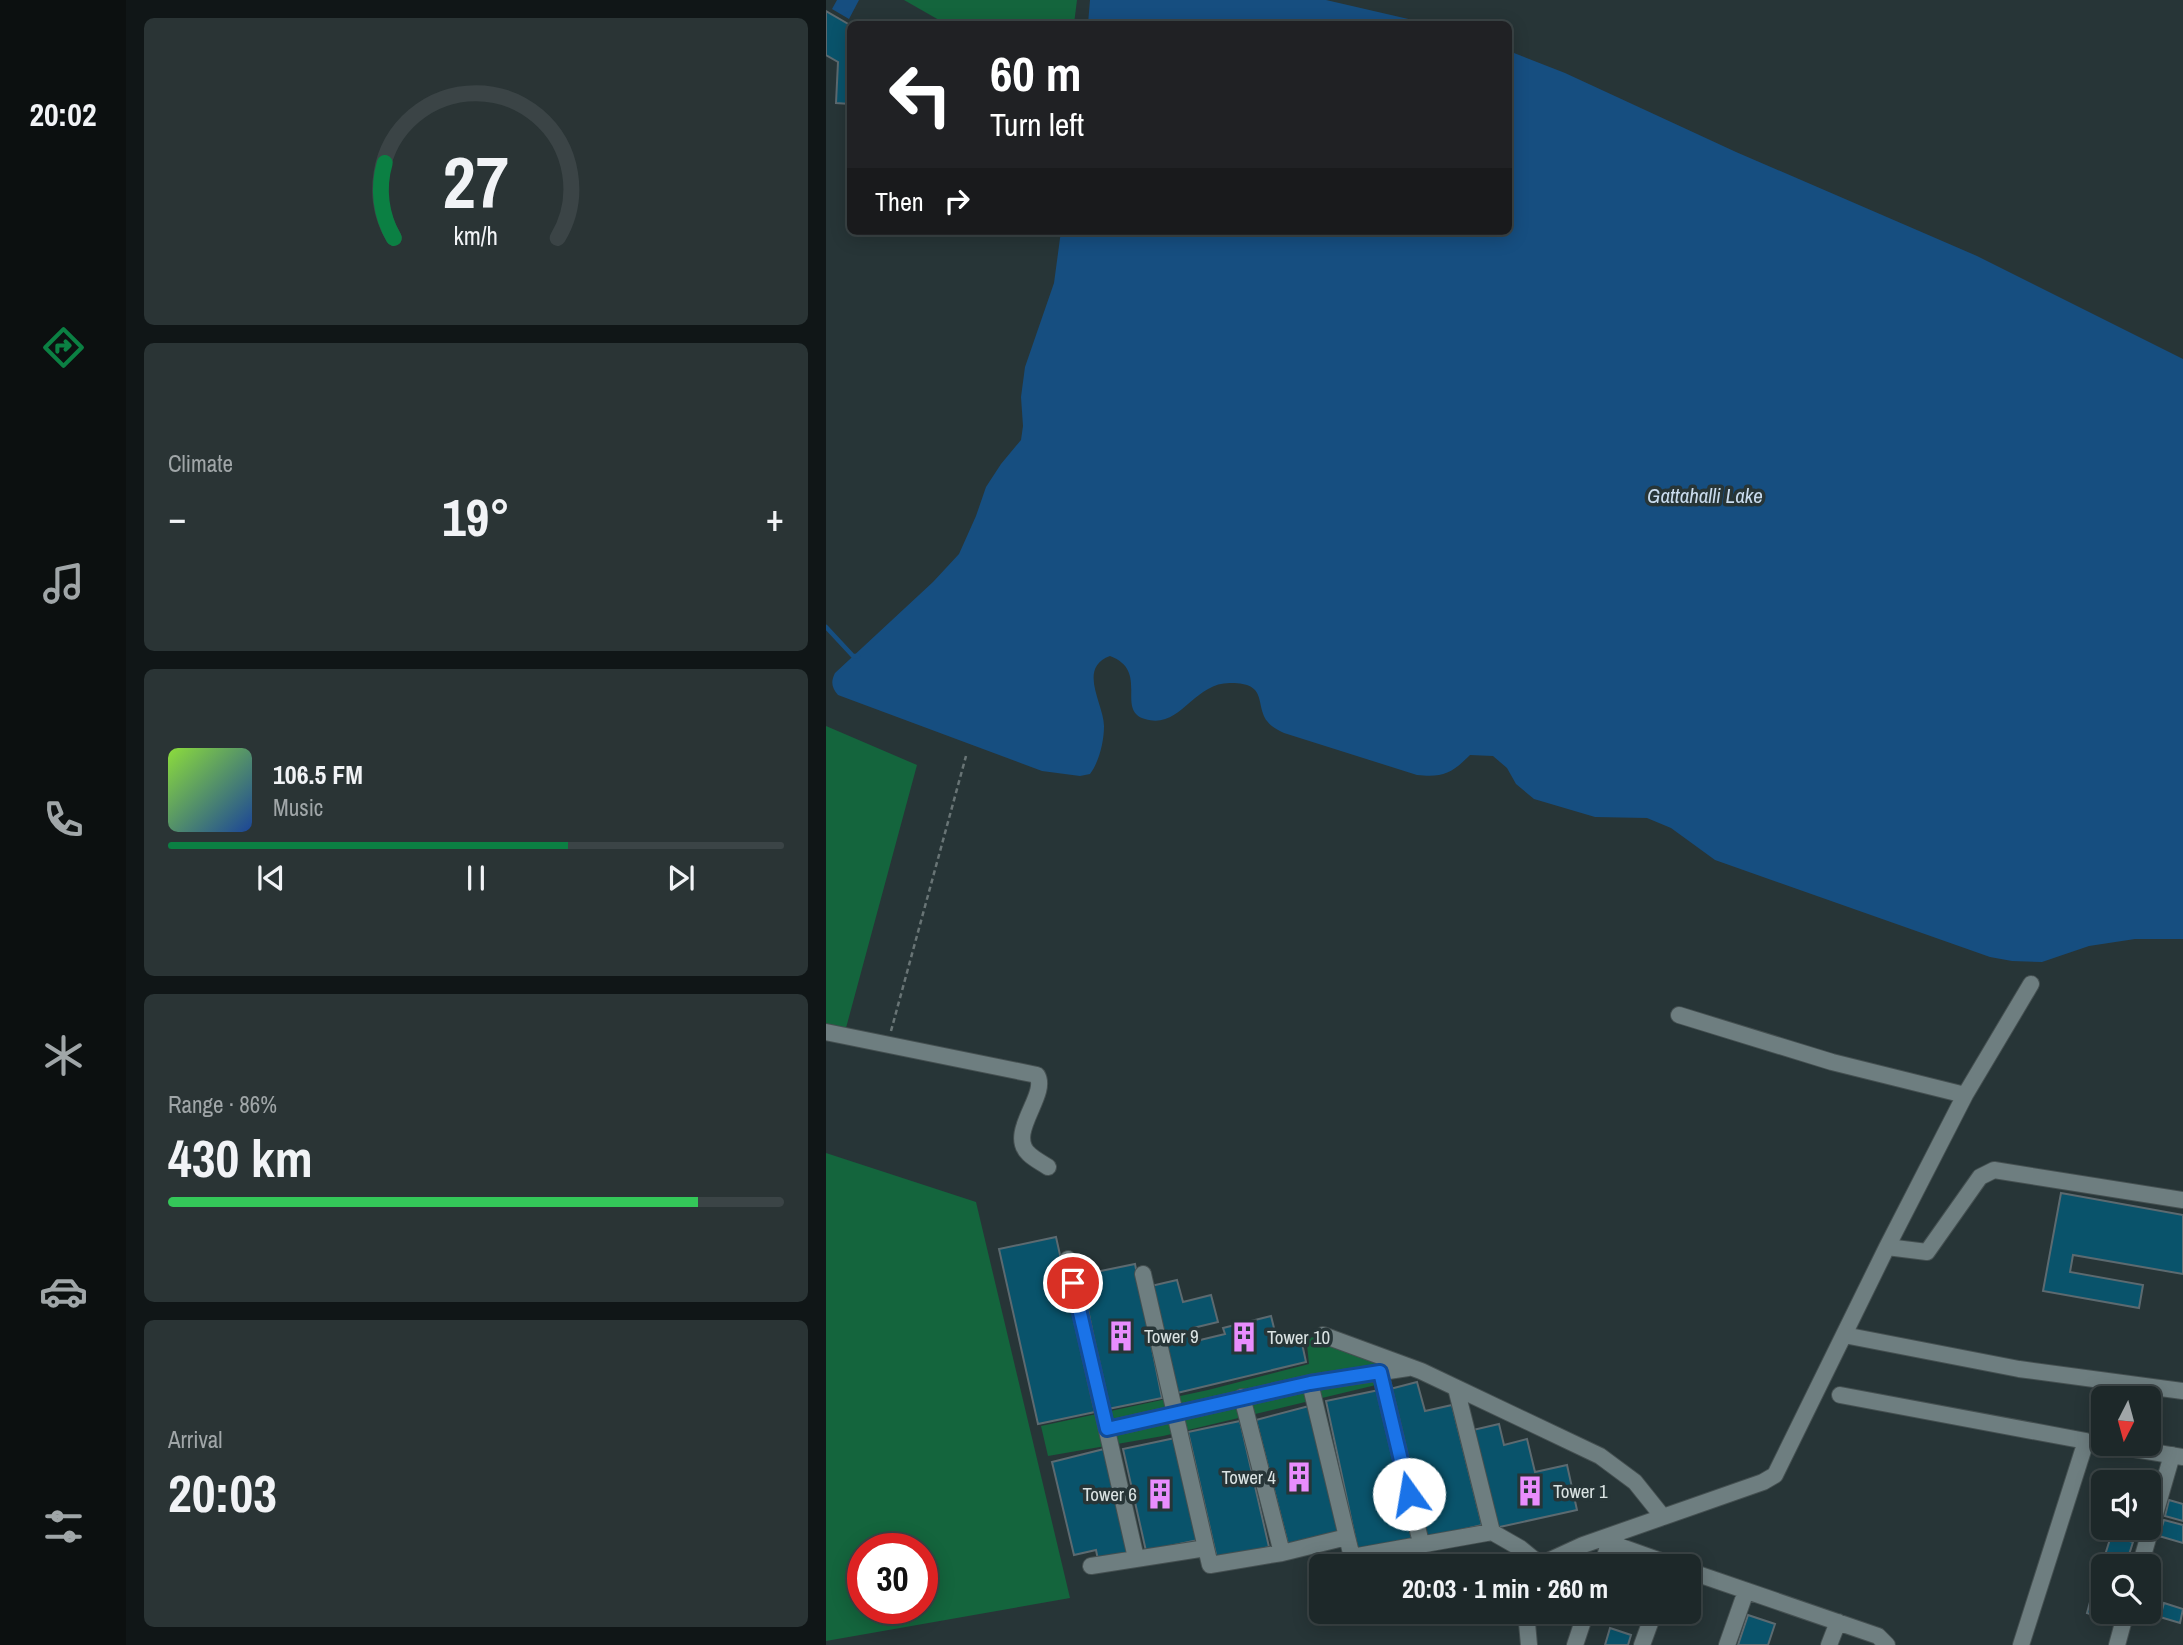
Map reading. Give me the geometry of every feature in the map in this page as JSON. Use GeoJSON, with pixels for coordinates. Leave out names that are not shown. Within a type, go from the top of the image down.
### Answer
{"type":"FeatureCollection","features":[{"type":"Feature","properties":{"kind":"street"},"geometry":{"type":"LineString","coordinates":[[1563,1554],[1771,1479],[1965,1095],[2031,984]]}},
{"type":"Feature","properties":{"kind":"street"},"geometry":{"type":"LineString","coordinates":[[1679,1015],[1832,1062],[1965,1095]]}},
{"type":"Feature","properties":{"kind":"street"},"geometry":{"type":"LineString","coordinates":[[826,1032],[1037,1075],[1040,1084],[1023,1131],[1023,1144],[1027,1153],[1048,1167]]}},
{"type":"Feature","properties":{"kind":"street"},"geometry":{"type":"LineString","coordinates":[[1887,1247],[1927,1252],[1980,1177],[1994,1170],[2183,1200]]}},
{"type":"Feature","properties":{"kind":"street"},"geometry":{"type":"LineString","coordinates":[[1068,1259],[1136,1558]]}},
{"type":"Feature","properties":{"kind":"street"},"geometry":{"type":"LineString","coordinates":[[1143,1274],[1210,1566],[1282,1553],[1347,1537]]}},
{"type":"Feature","properties":{"kind":"street"},"geometry":{"type":"LineString","coordinates":[[1323,1335],[1456,1388],[1600,1456],[1635,1482],[1663,1517]]}},
{"type":"Feature","properties":{"kind":"street"},"geometry":{"type":"LineString","coordinates":[[1844,1335],[2019,1369],[2183,1391]]}},
{"type":"Feature","properties":{"kind":"street"},"geometry":{"type":"LineString","coordinates":[[1107,1429],[1310,1383],[1410,1368]]}},
{"type":"Feature","properties":{"kind":"street"},"geometry":{"type":"LineString","coordinates":[[1380,1372],[1421,1543]]}},
{"type":"Feature","properties":{"kind":"street"},"geometry":{"type":"LineString","coordinates":[[1310,1383],[1352,1557],[1492,1532]]}},
{"type":"Feature","properties":{"kind":"street"},"geometry":{"type":"LineString","coordinates":[[1456,1388],[1492,1532],[1525,1554]]}},
{"type":"Feature","properties":{"kind":"street"},"geometry":{"type":"LineString","coordinates":[[1840,1395],[2091,1442]]}},
{"type":"Feature","properties":{"kind":"street"},"geometry":{"type":"LineString","coordinates":[[1242,1397],[1282,1553]]}},
{"type":"Feature","properties":{"kind":"street"},"geometry":{"type":"LineString","coordinates":[[2021,1645],[2086,1441]]}},
{"type":"Feature","properties":{"kind":"street"},"geometry":{"type":"LineString","coordinates":[[2144,1554],[2177,1456]]}},
{"type":"Feature","properties":{"kind":"street"},"geometry":{"type":"LineString","coordinates":[[1606,1554],[1608,1547],[1616,1545],[1640,1554]]}},
{"type":"Feature","properties":{"kind":"street"},"geometry":{"type":"LineString","coordinates":[[1091,1566],[1206,1548]]}},
{"type":"Feature","properties":{"kind":"street"},"geometry":{"type":"LineString","coordinates":[[1701,1575],[1878,1636],[1887,1645]]}},
{"type":"Feature","properties":{"kind":"street"},"geometry":{"type":"LineString","coordinates":[[1727,1645],[1746,1591]]}},
{"type":"Feature","properties":{"kind":"street"},"geometry":{"type":"LineString","coordinates":[[1829,1645],[1838,1622]]}},
{"type":"Feature","properties":{"kind":"street"},"geometry":{"type":"LineString","coordinates":[[1527,1624],[1529,1645]]}},
{"type":"Feature","properties":{"kind":"street"},"geometry":{"type":"LineString","coordinates":[[1575,1645],[1582,1624]]}},
{"type":"Feature","properties":{"kind":"street"},"geometry":{"type":"LineString","coordinates":[[1642,1645],[1650,1624]]}},
{"type":"Feature","properties":{"kind":"street"},"geometry":{"type":"LineString","coordinates":[[2117,1645],[2123,1624]]}},
{"type":"Feature","properties":{"kind":"path"},"geometry":{"type":"LineString","coordinates":[[887,1045],[966,755]]}},
{"type":"Feature","properties":{"kind":"green space"},"geometry":{"type":"Polygon","coordinates":[[[904,0],[1077,0],[1074,21],[941,21],[904,0]]]}},
{"type":"Feature","properties":{"kind":"green space"},"geometry":{"type":"Polygon","coordinates":[[[826,726],[917,765],[846,1028],[826,1024],[826,726]]]}},
{"type":"Feature","properties":{"kind":"green space"},"geometry":{"type":"Polygon","coordinates":[[[826,1153],[976,1202],[1070,1598],[938,1621],[938,1533],[847,1533],[847,1624],[922,1624],[826,1641],[826,1153]]]}},
{"type":"Feature","properties":{"kind":"green space"},"geometry":{"type":"Polygon","coordinates":[[[1306,1335],[1375,1359],[1376,1385],[1163,1436],[1048,1456],[1041,1426],[1208,1390],[1309,1364],[1306,1335]]]}},
{"type":"Feature","properties":{"kind":"water"},"geometry":{"type":"Polygon","coordinates":[[[837,0],[859,0],[849,19],[832,9],[837,0]]]}},
{"type":"Feature","properties":{"kind":"water"},"geometry":{"type":"Polygon","coordinates":[[[1090,0],[1326,0],[1417,21],[1088,21],[1090,0]]]}},
{"type":"Feature","properties":{"kind":"water","name":"Gattahalli Lake"},"geometry":{"type":"Polygon","coordinates":[[[1512,52],[1565,73],[1736,152],[1977,256],[2183,359],[2183,939],[2135,939],[2089,946],[2042,962],[1990,957],[1715,860],[1671,828],[1647,818],[1595,817],[1534,799],[1516,784],[1507,768],[1493,756],[1470,755],[1447,773],[1434,776],[1417,775],[1284,733],[1267,721],[1255,691],[1243,684],[1218,685],[1168,718],[1157,721],[1145,719],[1132,707],[1128,671],[1122,663],[1110,656],[1100,662],[1095,669],[1094,678],[1104,726],[1100,751],[1090,774],[1080,776],[1042,771],[838,695],[832,684],[835,673],[933,582],[959,554],[986,487],[1021,440],[1021,397],[1025,367],[1054,283],[1060,235],[1512,235],[1512,52]]]}},
{"type":"Feature","properties":{"kind":"building"},"geometry":{"type":"Polygon","coordinates":[[[826,11],[847,23],[847,104],[836,103],[838,62],[826,55],[826,11]]]}},
{"type":"Feature","properties":{"kind":"building"},"geometry":{"type":"Polygon","coordinates":[[[2061,1193],[2183,1215],[2183,1274],[2073,1255],[2070,1272],[2143,1285],[2139,1308],[2043,1291],[2061,1193]]]}},
{"type":"Feature","properties":{"kind":"building"},"geometry":{"type":"Polygon","coordinates":[[[1056,1237],[1095,1412],[1038,1424],[999,1249],[1056,1237]]]}},
{"type":"Feature","properties":{"kind":"building","name":"Tower 9"},"geometry":{"type":"Polygon","coordinates":[[[1135,1264],[1162,1398],[1108,1409],[1081,1275],[1135,1264]]]}},
{"type":"Feature","properties":{"kind":"building","name":"Tower 10"},"geometry":{"type":"Polygon","coordinates":[[[1177,1280],[1183,1302],[1211,1295],[1218,1322],[1193,1328],[1196,1341],[1225,1334],[1223,1328],[1271,1316],[1277,1340],[1300,1334],[1306,1362],[1177,1393],[1151,1286],[1177,1280]]]}},
{"type":"Feature","properties":{"kind":"building"},"geometry":{"type":"Polygon","coordinates":[[[1417,1382],[1425,1411],[1452,1405],[1482,1525],[1427,1538],[1390,1389],[1417,1382]]]}},
{"type":"Feature","properties":{"kind":"building"},"geometry":{"type":"Polygon","coordinates":[[[1379,1390],[1412,1539],[1358,1551],[1326,1401],[1379,1390]]]}},
{"type":"Feature","properties":{"kind":"building","name":"Tower 4"},"geometry":{"type":"Polygon","coordinates":[[[1309,1406],[1341,1535],[1289,1548],[1256,1420],[1309,1406]]]}},
{"type":"Feature","properties":{"kind":"building"},"geometry":{"type":"Polygon","coordinates":[[[1240,1421],[1269,1547],[1217,1559],[1188,1432],[1240,1421]]]}},
{"type":"Feature","properties":{"kind":"building","name":"Tower 1"},"geometry":{"type":"Polygon","coordinates":[[[1499,1424],[1504,1445],[1527,1439],[1535,1472],[1567,1465],[1577,1510],[1495,1528],[1473,1430],[1499,1424]]]}},
{"type":"Feature","properties":{"kind":"building","name":"Tower 6"},"geometry":{"type":"Polygon","coordinates":[[[1175,1438],[1198,1540],[1146,1551],[1123,1449],[1175,1438]]]}},
{"type":"Feature","properties":{"kind":"building"},"geometry":{"type":"Polygon","coordinates":[[[1104,1449],[1129,1552],[1098,1560],[1096,1550],[1074,1555],[1052,1462],[1104,1449]]]}},
{"type":"Feature","properties":{"kind":"building"},"geometry":{"type":"Polygon","coordinates":[[[2169,1500],[2183,1504],[2183,1521],[2165,1516],[2169,1500]]]}},
{"type":"Feature","properties":{"kind":"building"},"geometry":{"type":"Polygon","coordinates":[[[2164,1520],[2183,1525],[2183,1543],[2161,1537],[2164,1520]]]}},
{"type":"Feature","properties":{"kind":"building"},"geometry":{"type":"Polygon","coordinates":[[[2110,1540],[2133,1542],[2129,1554],[2105,1554],[2110,1540]]]}},
{"type":"Feature","properties":{"kind":"building"},"geometry":{"type":"Polygon","coordinates":[[[2091,1598],[2091,1614],[2087,1613],[2091,1598]]]}},
{"type":"Feature","properties":{"kind":"building"},"geometry":{"type":"Polygon","coordinates":[[[2164,1603],[2183,1609],[2180,1623],[2161,1617],[2164,1603]]]}},
{"type":"Feature","properties":{"kind":"building"},"geometry":{"type":"Polygon","coordinates":[[[1748,1615],[1775,1624],[1768,1645],[1738,1645],[1748,1615]]]}},
{"type":"Feature","properties":{"kind":"building"},"geometry":{"type":"Polygon","coordinates":[[[1610,1628],[1631,1635],[1628,1645],[1605,1645],[1610,1628]]]}},
{"type":"Feature","properties":{"kind":"waterway"},"geometry":{"type":"LineString","coordinates":[[826,627],[853,656],[858,656]]}},
{"type":"Feature","properties":{"kind":"place","name":"Tower 9"},"geometry":{"type":"Point","coordinates":[1121,1336]}},
{"type":"Feature","properties":{"kind":"place","name":"Tower 10"},"geometry":{"type":"Point","coordinates":[1244,1337]}},
{"type":"Feature","properties":{"kind":"place","name":"Tower 4"},"geometry":{"type":"Point","coordinates":[1299,1477]}},
{"type":"Feature","properties":{"kind":"place","name":"Tower 1"},"geometry":{"type":"Point","coordinates":[1530,1491]}},
{"type":"Feature","properties":{"kind":"place","name":"Tower 6"},"geometry":{"type":"Point","coordinates":[1160,1494]}},
{"type":"Feature","properties":{"kind":"route"},"geometry":{"type":"LineString","coordinates":[[1073,1283],[1107,1429],[1242,1397],[1380,1372],[1409,1494]]}}]}
